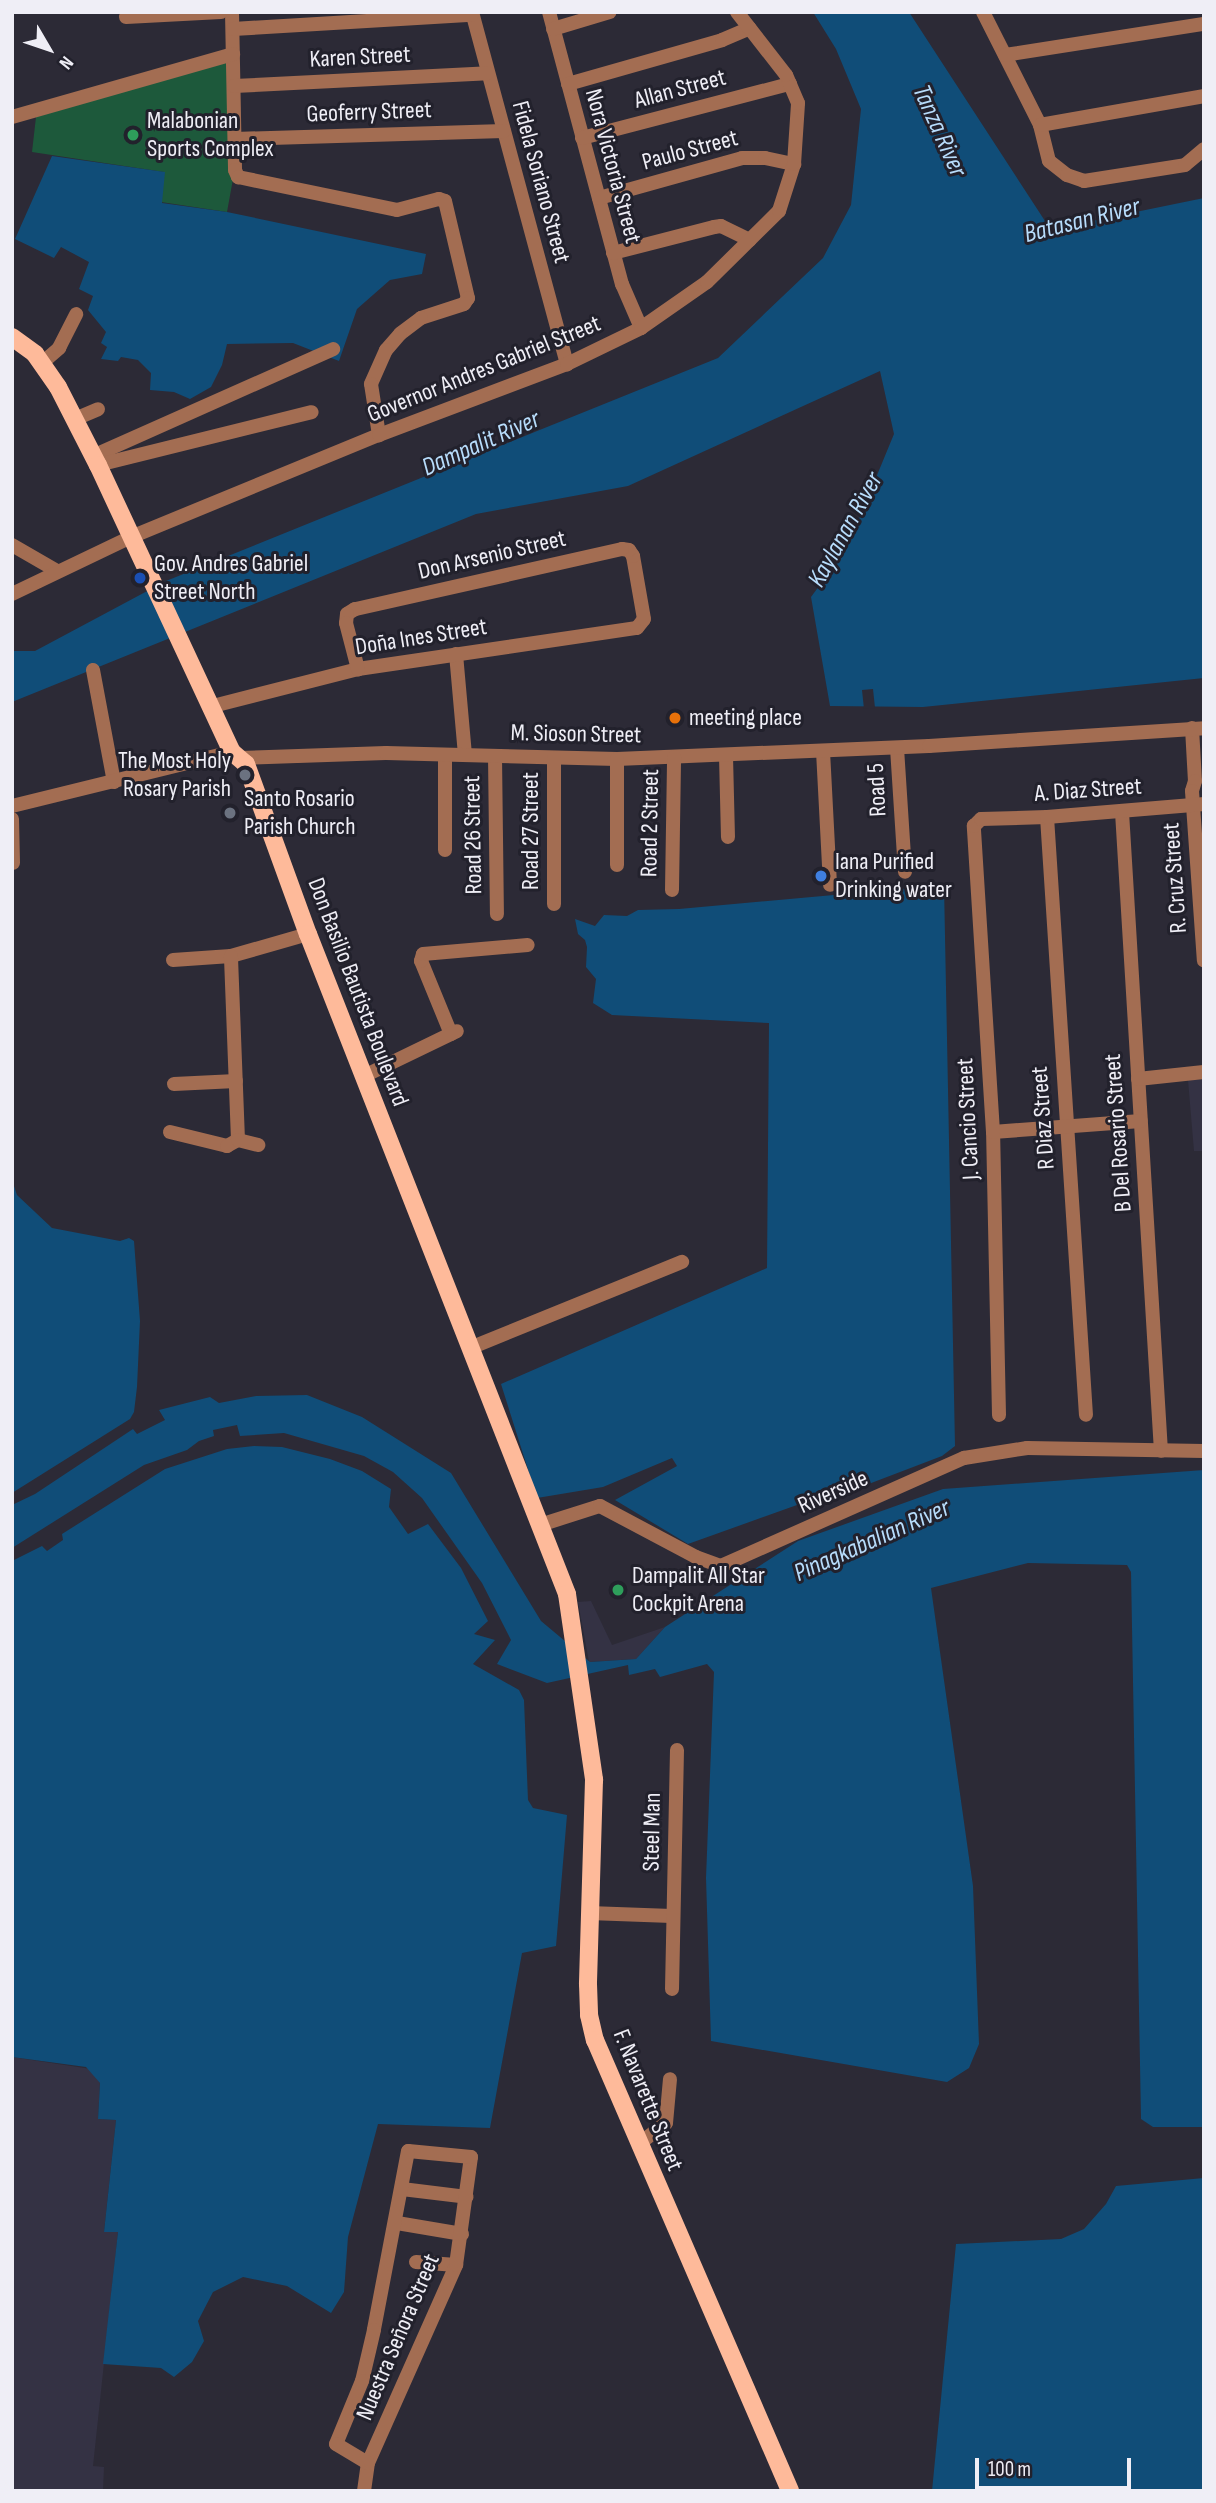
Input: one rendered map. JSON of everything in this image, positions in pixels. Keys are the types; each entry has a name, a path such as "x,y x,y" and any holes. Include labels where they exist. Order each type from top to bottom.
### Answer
{"main road":[{"name":"Don Basilio Bautista Boulevard","path":"12,337 42,363 75,419 209,707 236,755 246,764 308,933 567,1594 585,1701"},
{"name":"F. Navarette Street","path":"585,1701 594,1780 589,1913 589,2015 595,2040 790,2491"}],"street":[{"path":"126,17 221,12"},
{"path":"232,12 235,170 241,180 397,211 439,199 446,201 468,298 464,304 421,318 400,334 386,350 371,384 379,435"},
{"name":"Nora Victoria Street","path":"549,12 622,284 641,328"},
{"path":"553,29 610,12"},
{"name":"Governor Andres Gabriel Street","path":"12,594 131,537 379,435 567,364 641,328 706,282 783,204 794,164 800,109 790,84 737,12"},
{"path":"983,12 1040,125 1049,160 1068,175 1084,181 1185,165 1194,161 1204,149"},
{"path":"233,29 472,13"},
{"name":"Fidela Soriano Street","path":"472,13 567,364"},
{"path":"1005,55 1204,24"},
{"path":"568,84 722,40 750,28"},
{"path":"12,117 233,54"},
{"name":"Karen Street","path":"234,86 488,73"},
{"name":"Allan Street","path":"582,138 790,84"},
{"path":"1040,125 1204,96"},
{"name":"Geoferry Street","path":"235,139 504,131"},
{"name":"Paulo Street","path":"599,198 742,158 765,158 794,164"},
{"path":"613,253 721,226 750,240"},
{"path":"42,363 59,348 76,314"},
{"path":"96,460 332,349"},
{"path":"75,419 98,409"},
{"path":"96,460 312,412"},
{"path":"12,545 57,571"},
{"name":"Don Arsenio Street","path":"358,669 346,623 347,614 355,609 622,549 629,550 633,556 644,619 642,624"},
{"name":"Doña Ines Street","path":"209,707 358,669 637,628 642,624"},
{"path":"456,654 464,712 465,755"},
{"path":"93,670 114,782"},
{"name":"M. Sioson Street","path":"12,806 236,755 386,753 617,760 897,748 1193,728"},
{"name":"R. Cruz Street","path":"1193,728 1186,782 1196,800 1204,961"},
{"name":"Road 5","path":"897,748 905,872"},
{"path":"823,751 830,885"},
{"path":"445,755 445,850"},
{"name":"Road 26 Street","path":"495,756 497,914"},
{"path":"726,756 728,837"},
{"name":"Road 2 Street","path":"672,890 674,757"},
{"name":"Road 27 Street","path":"554,758 554,904"},
{"path":"617,760 617,865"},
{"name":"A. Diaz Street","path":"976,821 1122,812 1196,800"},
{"name":"B Del Rosario Street","path":"1122,812 1160,1451"},
{"name":"R Diaz Street","path":"1046,817 1086,1415"},
{"path":"12,819 13,863"},
{"name":"J. Cancio Street","path":"976,821 974,826 993,1132 999,1415"},
{"path":"173,960 231,956 308,933"},
{"path":"364,1076 455,1032 421,961 423,954 527,945"},
{"path":"231,956 238,1140"},
{"path":"1138,1079 1204,1072"},
{"path":"174,1084 236,1082"},
{"path":"993,1132 1141,1121"},
{"path":"170,1132 227,1146 238,1140 258,1144"},
{"path":"470,1348 681,1262"},
{"name":"Riverside","path":"540,1525 600,1506 696,1557 721,1566 964,1458 1027,1448 1160,1451"},
{"path":"1160,1451 1204,1451"},
{"name":"Steel Man","path":"672,1989 677,1750"},
{"path":"589,1913 672,1916"},
{"path":"639,2144 666,2123 670,2079"},
{"name":"Nuestra Señora Street","path":"364,2491 368,2463 456,2265 471,2157 408,2151 402,2189"},
{"path":"368,2463 336,2444 362,2381 402,2189 467,2197"},
{"path":"397,2223 462,2234"},
{"path":"416,2262 456,2265"}],"shaded area":[{"path":"1204,1079 1204,1151 1194,1151 1188,1080"},
{"path":"591,1601 612,1645 665,1627 636,1659 589,1662 578,1602"},
{"path":"12,2057 91,2069 100,2083 98,2119 116,2120 104,2232 118,2232 93,2466 104,2467 103,2491 12,2491"}],"green space":[{"name":"Malabonian Sports Complex","path":"230,60 233,179 227,212 161,202 164,172 32,152 36,117"}],"water":[{"name":"Tanza River","path":"813,12 909,12 1045,221 1082,223 1204,198 1204,678 923,707 830,706 811,597 847,548 894,434 880,371 628,486 476,514 12,702 12,651 35,651 166,581 718,358 823,258 851,205 861,109 836,49"},
{"path":"52,156 165,172 162,203 227,212 426,254 422,274 390,280 357,309 339,361 293,343 227,344 222,365 211,387 190,399 174,392 150,390 151,373 138,360 121,357 118,361 101,359 107,347 101,343 106,332 88,310 93,296 79,289 89,262 61,247 54,258 15,239"},
{"path":"944,885 955,1446 942,1456 811,1506 797,1505 688,1544 615,1500 677,1466 672,1458 603,1487 537,1498 501,1384 767,1268 769,1023 612,1015 593,1003 596,979 586,967 587,947 585,940 578,934 575,919 595,926 604,915 627,916 638,910 679,909"},
{"path":"12,1180 17,1195 52,1228 120,1241 129,1238 134,1241 140,1321 137,1387 134,1412 130,1419 12,1493"},
{"name":"Pinagkabalian River","path":"307,1395 362,1417 451,1473 541,1621 590,1662 636,1659 665,1627 798,1541 943,1489 1204,1470 1204,2127 1153,2127 1141,2119 1131,1572 1127,1565 1028,1563 931,1588 973,1886 979,2044 969,2068 947,2082 711,2041 706,1878 714,1672 707,1664 660,1677 655,1669 629,1675 628,1665 547,1683 497,1664 511,1640 482,1583 422,1498 393,1472 364,1456 284,1433 240,1436 237,1425 213,1430 214,1436 199,1441 187,1450 144,1465 12,1548 12,1505 35,1494 133,1429 137,1434 165,1420 159,1410 210,1397 219,1403 256,1396"},
{"path":"282,1447 330,1459 362,1471 391,1489 389,1507 408,1534 428,1524 461,1568 488,1621 474,1634 495,1640 473,1664 519,1690 524,1700 528,1800 533,1808 567,1815 556,1946 522,1953 490,2128 378,2124 348,2237 344,2292 331,2313 287,2286 243,2277 213,2292 198,2321 204,2341 192,2362 174,2377 161,2368 103,2364 118,2232 104,2232 116,2120 98,2119 100,2083 86,2067 12,2057 12,1561 42,1546 47,1551 63,1540 62,1534 165,1469 227,1449"},
{"path":"1204,2178 1204,2491 932,2491 956,2244 1061,2239 1084,2229 1106,2204 1116,2186"}],"pier":[{"path":"873,689 875,708 864,709 862,690"}],"place":[{"name":"Malabonian Sports Complex","path":"133,135"},
{"name":"Gov. Andres Gabriel Street North","path":"140,578"},
{"name":"meeting place","path":"675,718"},
{"name":"The Most Holy Rosary Parish","path":"245,775"},
{"name":"Santo Rosario Parish Church","path":"230,813"},
{"name":"Iana Purified Drinking water","path":"821,876"},
{"name":"Dampalit All Star Cockpit Arena","path":"618,1590"}],"water label":[{"name":"Batasan River","path":"1082,221"},
{"name":"Dampalit River","path":"481,444"},
{"name":"Kaylanan River","path":"846,530"}]}
